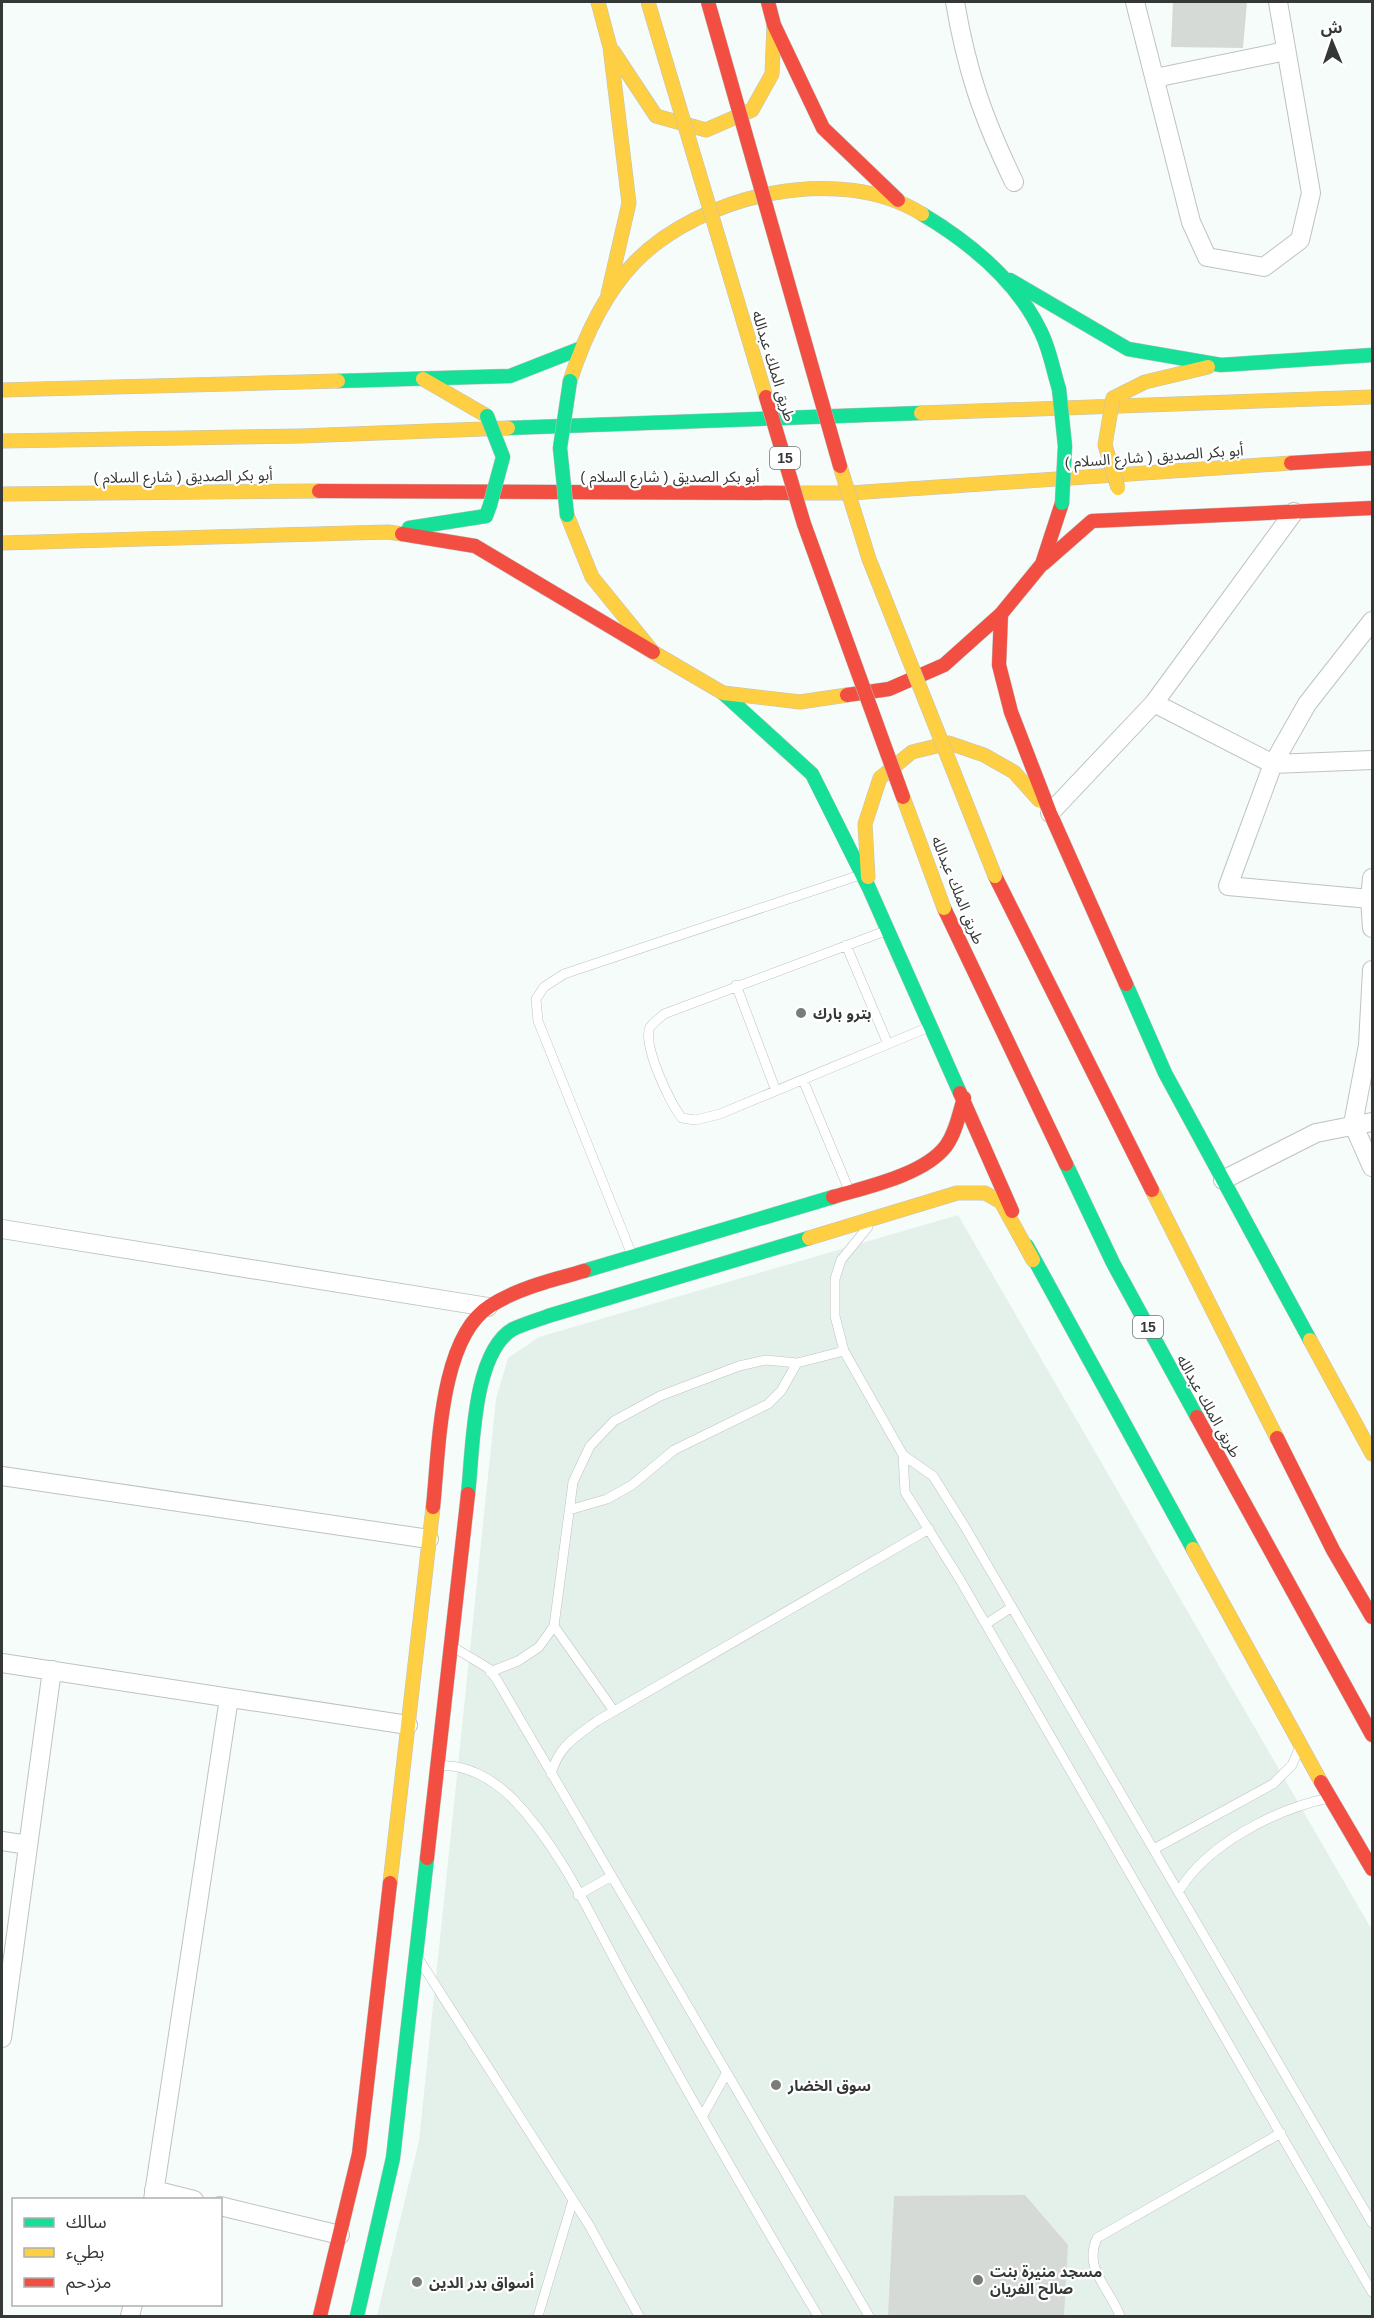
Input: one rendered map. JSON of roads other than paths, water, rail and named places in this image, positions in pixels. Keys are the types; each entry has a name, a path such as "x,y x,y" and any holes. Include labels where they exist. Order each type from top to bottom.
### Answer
{"main road":[{"path":"598,2 610,46 629,203 608,296"},
{"name":"طريق الملك عبدالله","path":"648,2 804,524 944,908 1113,1263 1372,1735"},
{"path":"708,2 813,376 869,559 995,876 1333,1550 1372,1617"},
{"path":"768,2 774,26 823,128 898,200 951,232 1003,276 1128,349 1221,364"},
{"path":"610,46 656,116 706,130 752,110 771,74 774,26"},
{"path":"653,652 592,577 567,515 558,462 561,414 579,349 608,296 646,251 679,226 736,201 794,191 839,190 898,200"},
{"path":"1003,276 1039,327 1059,389 1065,446 1062,503 1042,564"},
{"path":"2,390 510,376 579,349"},
{"path":"1167,516 1137,502 1118,488 1105,445 1113,398 1145,381 1221,364 1372,355"},
{"path":"2,543 387,532 486,516 503,457 487,416 421,379"},
{"path":"2,441 301,436 1372,397"},
{"name":"( شارع السلام ) أبو بكر الصديق","path":"2,494 286,491 850,493 1372,458"},
{"path":"723,693 800,702 889,689 944,665 1001,614 1042,564 1092,521 1372,508"},
{"path":"387,532 475,546 723,693 812,774 865,873 869,888 1033,1260"},
{"path":"1001,614 999,665 1011,712 1050,813 1165,1073 1372,1454"},
{"path":"865,873 865,824 880,778 912,752 949,743 984,755 1014,772 1050,813"},
{"path":"321,2316 359,2154 447,1380 462,1336 488,1307 529,1287 850,1192 888,1180 935,1160 953,1137 963,1098"},
{"path":"357,2316 393,2158 479,1397 490,1354 512,1330 548,1316 957,1193 985,1193 1001,1202 1330,1798 1372,1869"}],"street":[{"path":"955,2 973,86 987,126 1014,182"},
{"path":"1135,2 1191,222 1206,257 1263,267 1300,240 1311,194 1278,2"},
{"path":"1155,78 1286,51"},
{"path":"1050,813 1154,703 1294,512"},
{"path":"1370,899 1228,886 1273,764 1307,704 1372,621"},
{"path":"1154,703 1273,764 1372,760"},
{"path":"1372,878 1370,899 1372,928"},
{"path":"1372,970 1368,1045 1353,1124 1372,1167"},
{"path":"1223,1180 1317,1133 1372,1122"},
{"path":"2,1229 488,1307"},
{"path":"2,1476 429,1539"},
{"path":"2,1663 408,1725"},
{"path":"2,2038 52,1671"},
{"path":"186,2198 153,2194 229,1698"},
{"path":"2,1841 28,1845"},
{"path":"222,2206 340,2235"}],"lane":[{"path":"632,1256 538,1021 536,999 544,987 564,974 865,873"},
{"path":"888,930 736,985 664,1014 650,1027 648,1042 672,1106 682,1118 695,1120 720,1114 931,1026"},
{"path":"846,945 888,1044"},
{"path":"736,985 776,1091"},
{"path":"803,1080 850,1192"},
{"path":"878,1216 852,1243 841,1260 835,1279 835,1316 844,1351 903,1455 933,1476 1179,1891 1372,2223"},
{"path":"490,1671 518,1661 539,1647 554,1626 573,1482 590,1446 614,1421 660,1396 740,1366 766,1360 797,1363 844,1351"},
{"path":"569,1510 607,1499 632,1485 674,1450 768,1404 781,1391 797,1363"},
{"path":"903,1455 905,1492 986,1624 1372,2292"},
{"path":"551,1774 556,1757 567,1743 614,1711 929,1529"},
{"path":"986,1624 1012,1607"},
{"path":"554,1626 614,1711"},
{"path":"451,1646 490,1671 869,2316"},
{"path":"1154,1849 1273,1784 1292,1765 1301,1744"},
{"path":"437,1766 452,1765 472,1771 511,1797 552,1851 702,2117 818,2316"},
{"path":"1179,1891 1200,1864 1224,1846 1287,1809 1330,1798"},
{"path":"578,1895 610,1877"},
{"path":"416,1956 573,2200 639,2316"},
{"path":"702,2117 726,2074"},
{"path":"1120,2316 1094,2268 1091,2251 1097,2238 1281,2133"},
{"path":"538,2316 573,2200"}],"place":[{"name":"بترو بارك","path":"801,1013"},
{"name":"سوق الخضار","path":"776,2085"},
{"name":"مسجد منيرة بنت صالح الفريان","path":"978,2280"},
{"name":"أسواق بدر الدين","path":"417,2282"}]}
